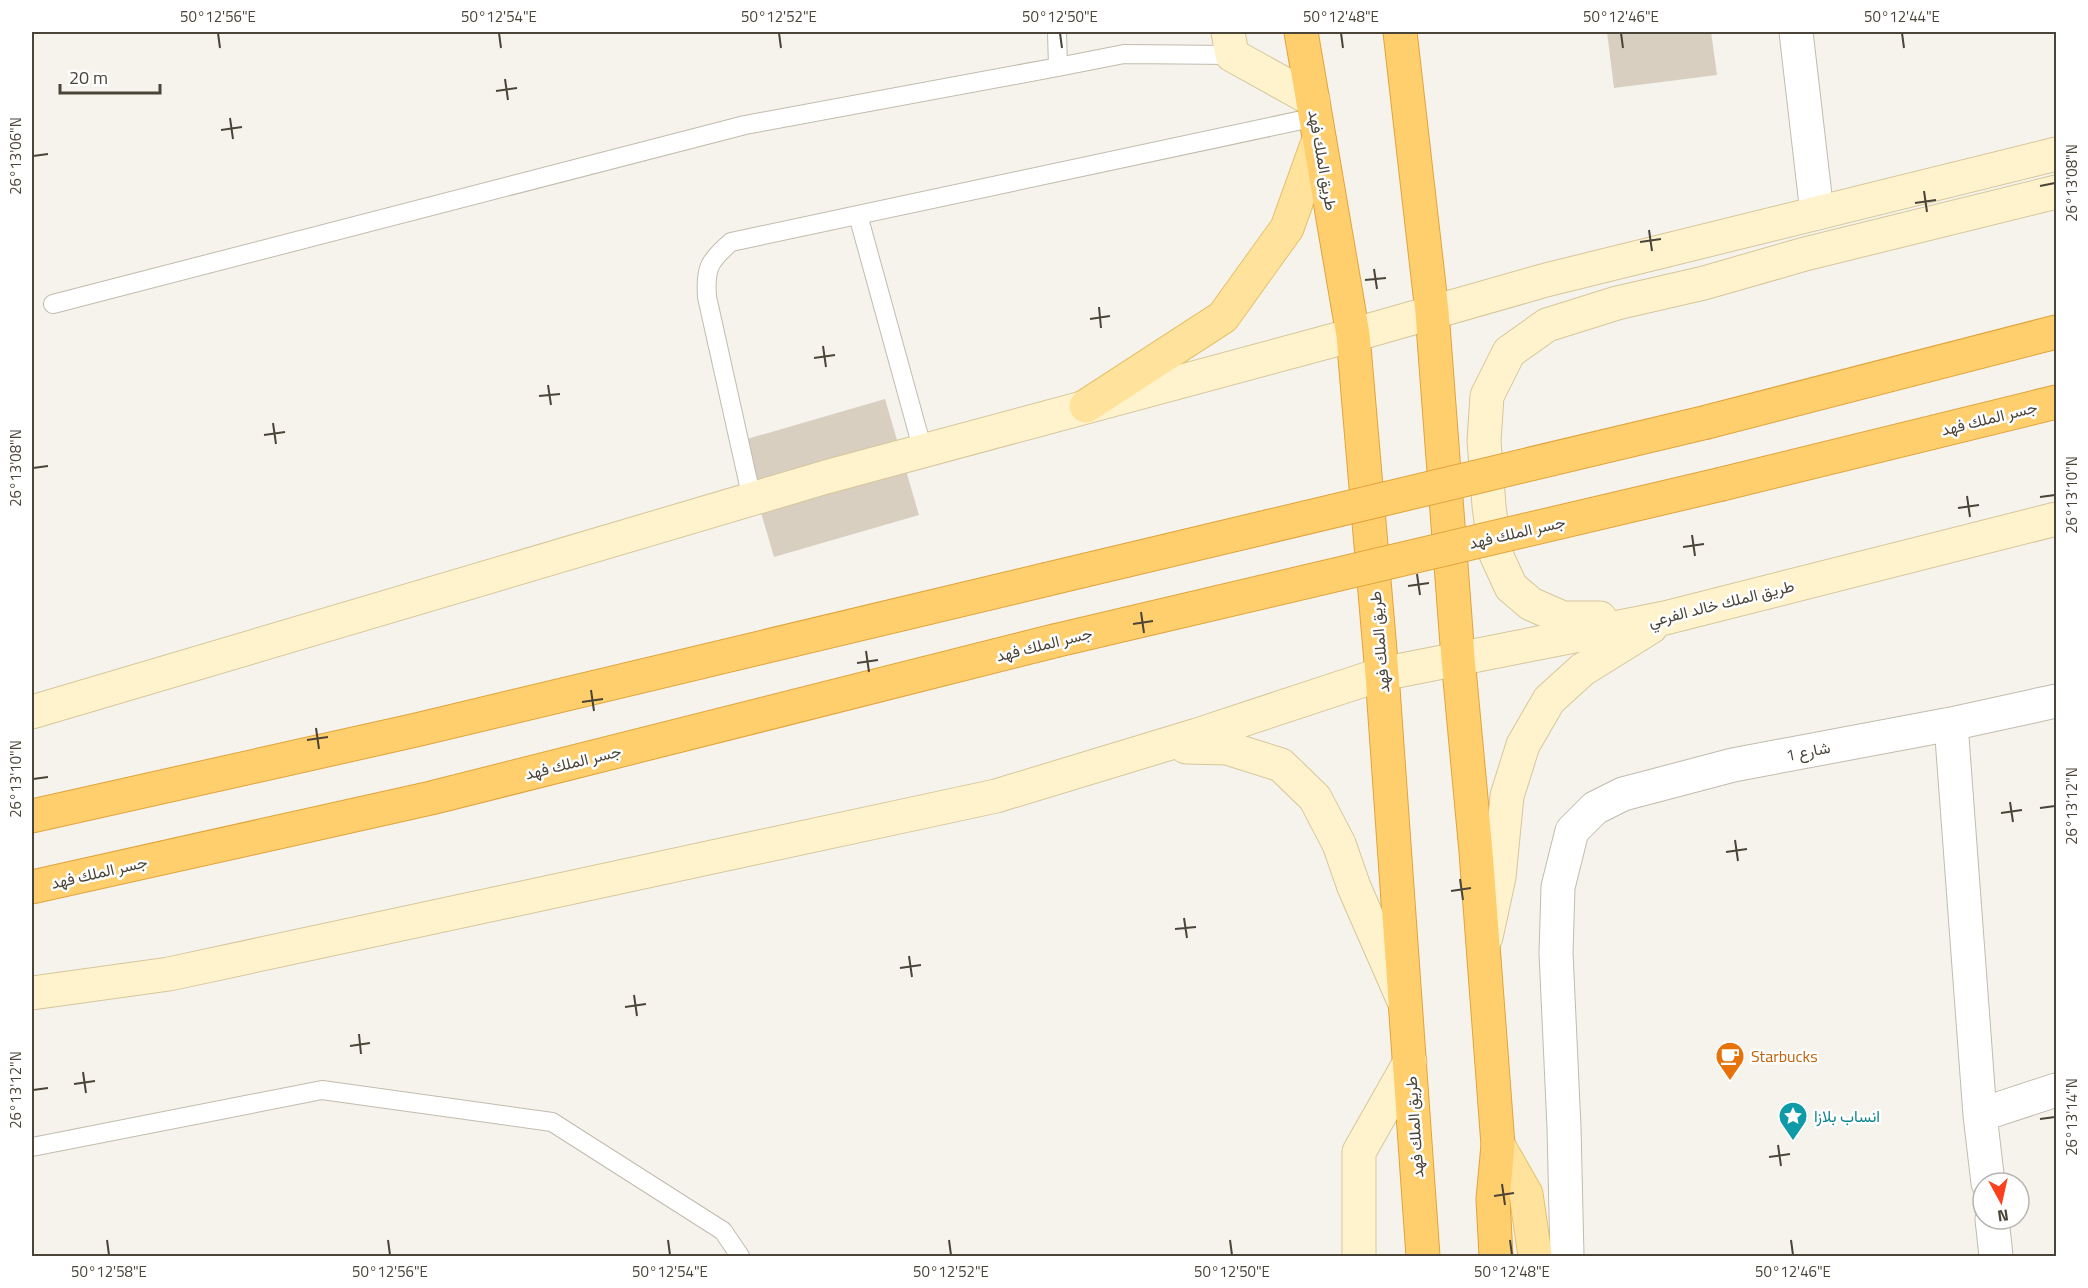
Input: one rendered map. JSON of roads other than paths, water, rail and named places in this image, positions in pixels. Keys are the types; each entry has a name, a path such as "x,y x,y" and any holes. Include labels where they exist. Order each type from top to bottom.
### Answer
{"highway":[{"name":"طريق الملك فهد","path":"1301,32 1353,335 1382,674 1424,1257"},
{"path":"1400,32 1432,312 1458,658 1484,947 1498,1145 1493,1198 1496,1257"},
{"path":"32,816 416,730 1707,422 2056,332"},
{"name":"جسر الملك فهد","path":"32,886 431,798 1054,641 1722,484 2056,402"}],"main road":[{"path":"1086,406 1223,317 1287,228 1316,119 1230,43"},
{"path":"32,712 752,499 1086,406 1353,335 1546,280 2056,154"},
{"path":"1665,618 1563,618 1531,604 1511,587 1495,552 1484,441 1487,396 1509,352 1547,325 1617,303 1704,283 1805,254 2056,192"},
{"name":"طريق الملك خالد الفرعي","path":"32,993 168,974 996,796 1382,674 1665,618 2056,519"},
{"path":"1484,947 1499,877 1507,796 1523,745 1549,700 1582,670 1665,618"},
{"path":"1157,747 1227,747 1281,765 1315,798 1339,844 1354,887 1406,1006"},
{"path":"1359,1257 1359,1152 1410,1062"},
{"path":"1498,1145 1526,1194 1535,1257"}],"street":[{"path":"1796,32 1817,213"},
{"name":"شارع 1","path":"1567,1257 1556,953 1558,887 1572,831 1595,808 1623,794 1733,765 1951,723 2056,700"},
{"path":"1951,723 1980,1115 1987,1171"},
{"path":"1980,1115 2056,1090"},
{"path":"1993,1231 1996,1257"}],"lane":[{"path":"1057,32 1058,67"},
{"path":"53,304 745,125 1124,54 1230,43"},
{"path":"752,499 708,297 707,270 716,255 731,243 858,214 1316,119"},
{"path":"858,214 923,451"},
{"path":"32,1147 322,1090 552,1122 723,1231 740,1257"}],"place":[{"name":"Starbucks","path":"1730,1082"},
{"name":"انساب بلازا","path":"1793,1142"}]}
